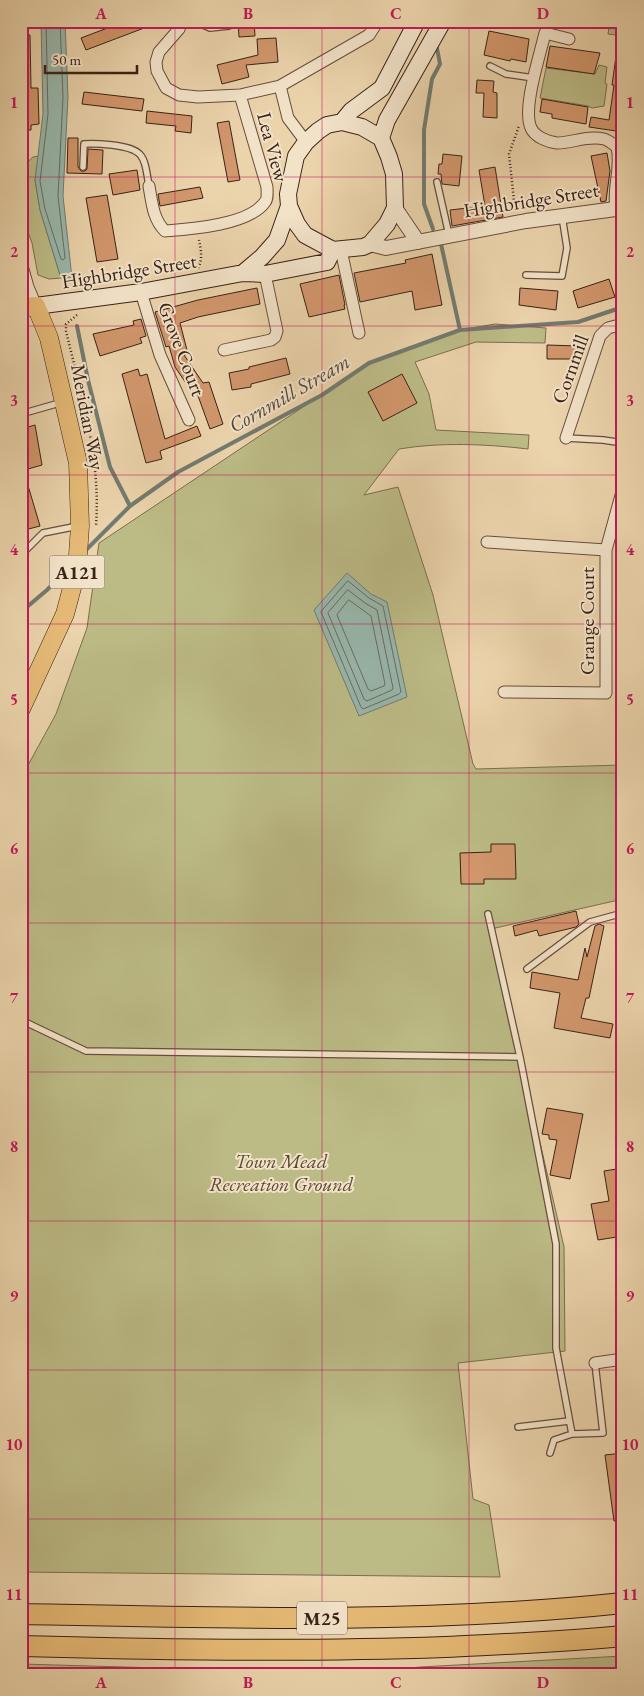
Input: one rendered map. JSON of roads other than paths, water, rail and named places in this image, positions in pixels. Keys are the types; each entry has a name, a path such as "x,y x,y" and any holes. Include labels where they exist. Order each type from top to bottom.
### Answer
{"highway":[{"name":"M25","path":"21,1614 218,1618 344,1618 481,1614 623,1603"},
{"name":"M25","path":"21,1646 179,1649 368,1649 495,1645 623,1636"}],"main road":[{"path":"381,138 387,120 443,21"},
{"path":"342,122 351,111 382,88 416,23"},
{"path":"342,122 362,127 381,138 394,174 395,208 387,224 370,244 363,247 337,250 305,234 297,224 289,206 289,183 296,156 306,142 327,125 342,122"},
{"name":"Highbridge Street","path":"243,273 262,257 277,240 289,206"},
{"name":"Highbridge Street","path":"29,307 141,292 243,273 265,274 327,262 337,250"},
{"name":"Meridian Way","path":"21,709 66,614 78,569 80,526 78,462 65,401 49,338 29,307"}],"street":[{"path":"182,21 179,29 159,52 156,62 157,71 166,88 179,95 198,97 240,95 280,86 369,34 378,21"},
{"path":"569,39 545,33 528,113 531,129 536,135 557,143 590,138 605,138 620,145 620,160 614,198 620,208"},
{"path":"280,86 288,118 306,142"},
{"name":"Lea View","path":"149,186 158,224 165,231 197,229 229,222 256,212 266,201 267,187 240,95"},
{"path":"395,208 418,242"},
{"name":"Highbridge Street","path":"370,244 386,248 449,234 620,208"},
{"path":"337,250 359,333"},
{"path":"21,262 28,287 29,307"},
{"path":"224,350 271,340 275,337 277,331 265,274"},
{"name":"Grove Court","path":"141,292 160,355 189,420"},
{"name":"Cornmill","path":"566,438 600,336 608,328 623,324"},
{"name":"Grange Court","path":"504,692 606,693 606,550 623,488"},
{"path":"487,542 606,550"},
{"path":"595,1363 623,1359"}],"lane":[{"path":"194,21 210,28 229,26"},
{"path":"490,66 506,74 534,78"},
{"path":"83,167 84,144 92,143 131,147 139,152 145,161 149,186"},
{"path":"437,182 449,234"},
{"path":"526,275 562,276 567,248 562,216"},
{"path":"21,414 65,401"},
{"path":"566,438 623,443"},
{"path":"21,555 43,533 80,526"},
{"path":"527,969 590,922 623,913"},
{"path":"488,914 520,1056 556,1244 556,1348 572,1434"},
{"path":"21,1020 86,1051 520,1056"},
{"path":"550,1453 554,1440 572,1434 603,1433 595,1363"},
{"path":"518,1427 569,1421"}],"water":[{"path":"41,21 65,21 68,97 63,196 72,278 61,278 40,210 35,180 43,114"},
{"path":"347,573 371,594 387,602 407,697 359,716 314,610"}],"waterway":[{"path":"433,229 424,204 424,130 432,79 440,64 436,43"},
{"path":"441,244 460,330"},
{"name":"Cornmill Stream","path":"85,551 130,506 178,472 322,395 369,363 460,330 578,322 623,307"},
{"path":"77,326 88,380 110,467 130,506"},
{"name":"Cornmill Stream","path":"21,612 47,590 71,565"}],"park label":[{"name":"Town Mead Recreation Ground","path":"281,1172"}]}
